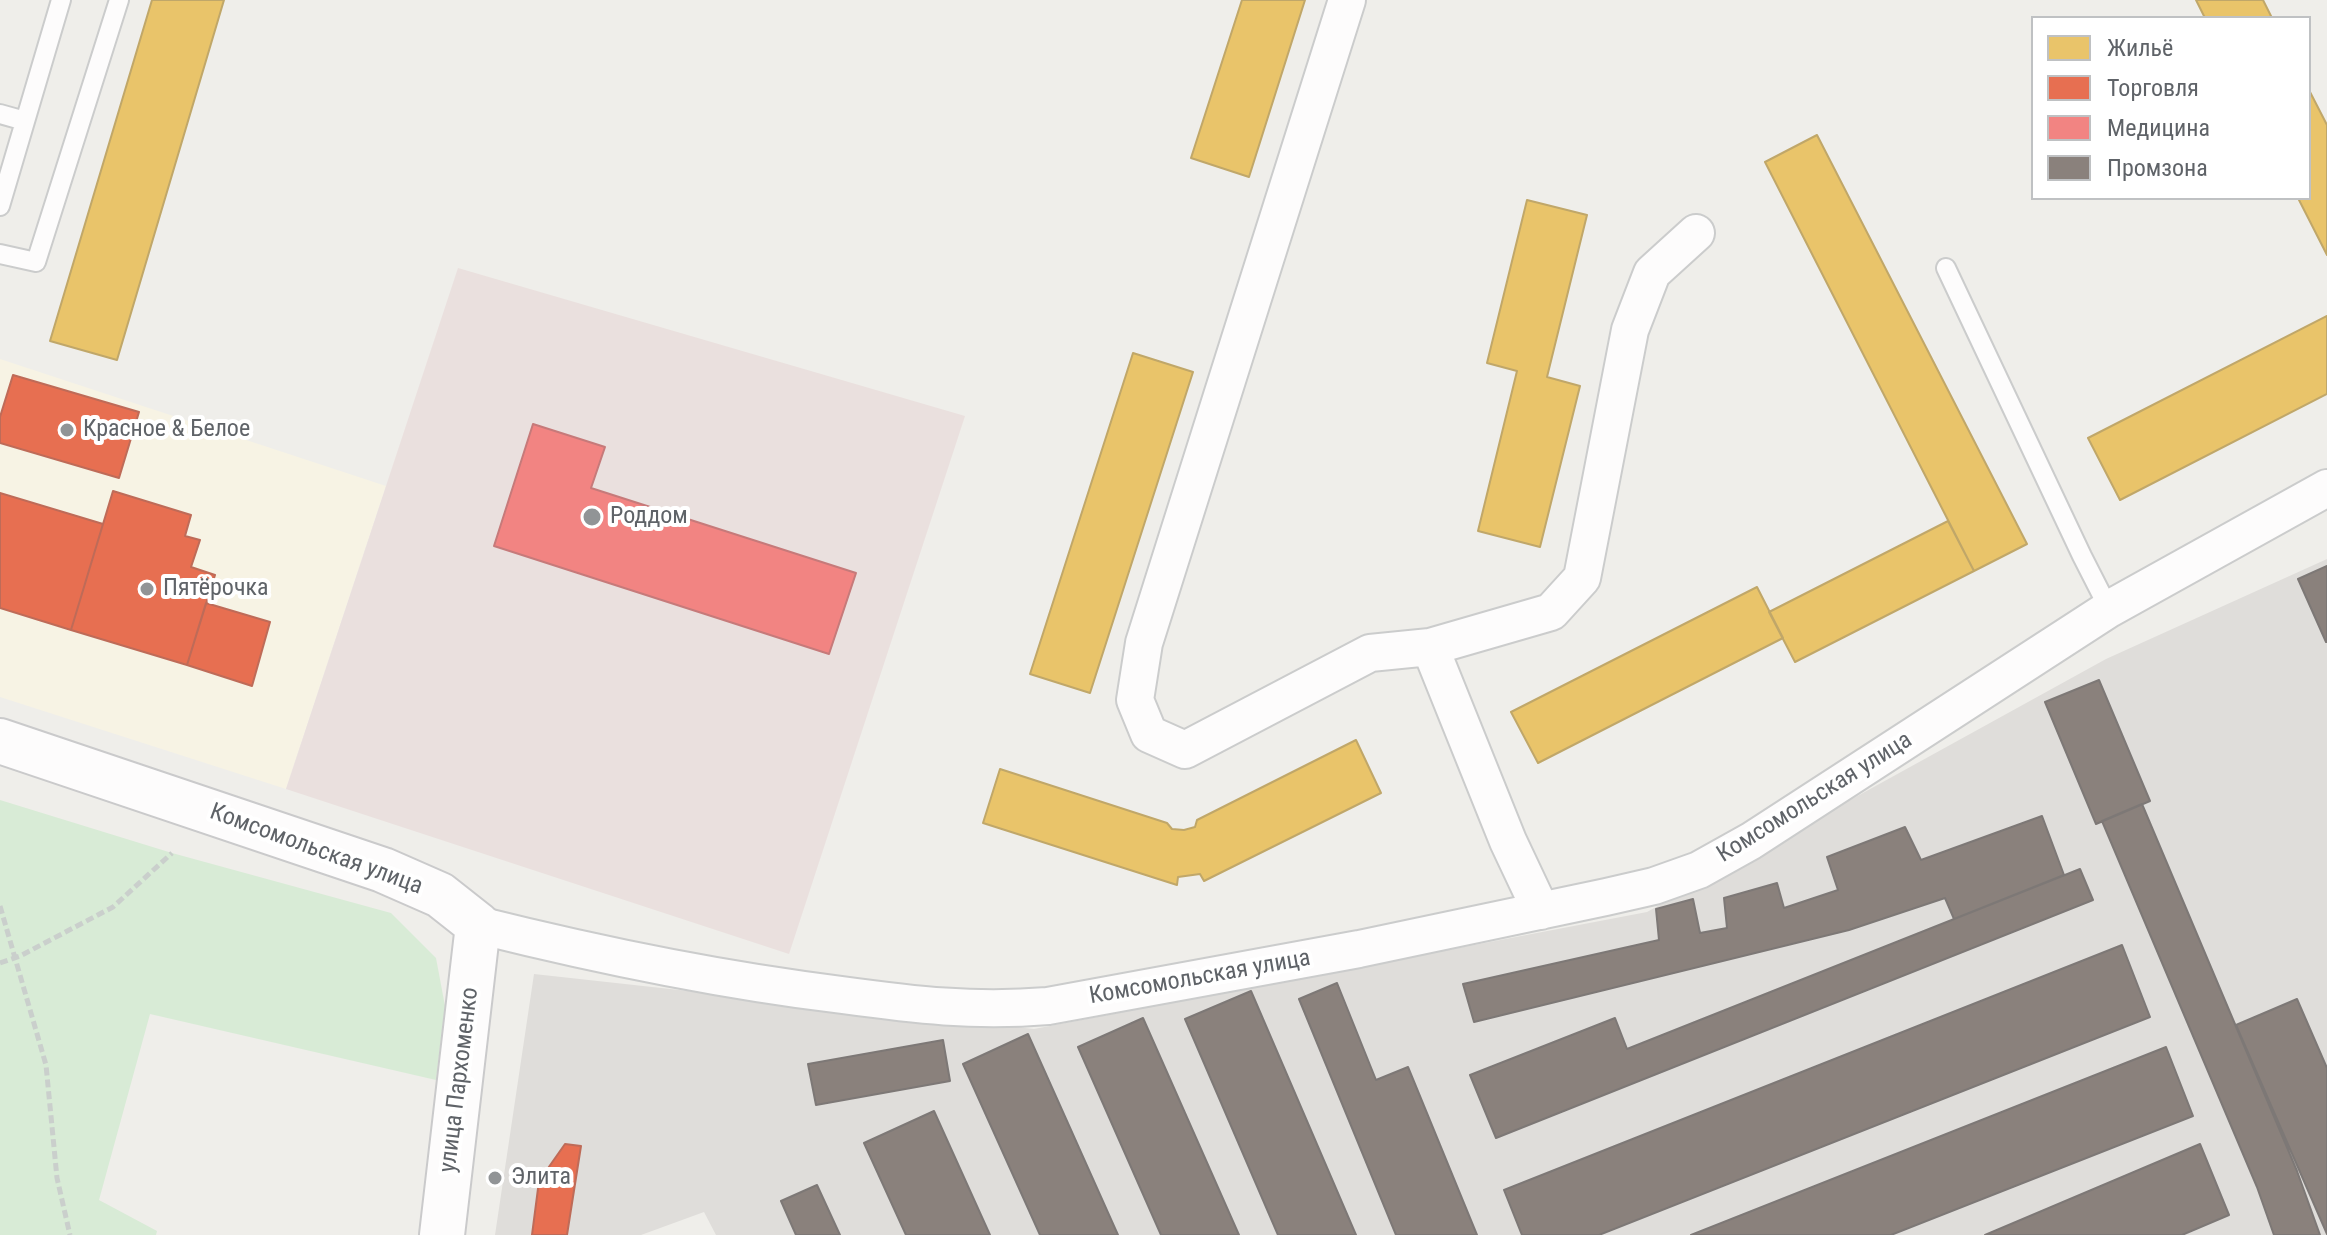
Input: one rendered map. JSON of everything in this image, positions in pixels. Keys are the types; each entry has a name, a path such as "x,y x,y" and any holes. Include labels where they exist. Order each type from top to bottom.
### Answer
{"street":[{"path":"1347,0 1144,643 1135,700 1149,734 1185,750 1370,653 1430,647 1551,612 1582,578 1630,330 1652,273 1696,233"},
{"name":"Комсомольская улица","path":"0,741 383,870 440,895 478,925 752,984 946,1009 1002,1010 1048,1006 1359,949 1541,911 1654,886 1699,870 1751,841 2109,609 2327,488"},
{"path":"1430,647 1508,841 1541,911"},
{"name":"улица Пархоменко","path":"442,1235 478,925"}],"lane":[{"path":"0,206 61,0"},
{"path":"0,254 36,262 119,0"},
{"path":"0,114 25,121"},
{"path":"1946,268 2109,609"}],"path":[{"path":"0,963 113,907 172,853"},
{"path":"0,906 46,1065 57,1178 70,1235"}],"shaded area":[{"path":"458,268 965,416 789,954 286,789"},
{"path":"0,359 386,486 286,789 0,697"},
{"path":"2327,559 2327,1235 716,1235 704,1212 641,1235 495,1235 534,974 1034,1029 1647,912 2106,659"}],"green space":[{"path":"0,800 172,853 391,913 436,958 445,1006 436,1080 150,1014 99,1200 157,1231 156,1235 0,1235"}],"building: Жильё":[{"path":"152,0 224,0 117,360 50,341"},
{"path":"1242,0 1305,0 1249,177 1191,158"},
{"path":"2196,0 2263,0 2271,16 2204,16"},
{"path":"2311,94 2327,125 2327,255 2299,200 2311,200"},
{"path":"1817,135 2027,544 1974,571 1765,162"},
{"path":"1527,200 1587,215 1547,377 1580,386 1540,547 1478,531 1517,371 1487,363"},
{"path":"2327,316 2327,394 2120,500 2088,438"},
{"path":"1133,353 1193,372 1090,693 1030,674"},
{"path":"1948,521 1974,571 1795,662 1769,612"},
{"path":"1757,587 1783,638 1538,763 1511,712"},
{"path":"1356,740 1381,793 1204,881 1200,874 1178,877 1177,885 983,823 1000,769 1167,823 1172,829 1184,830 1195,827 1197,820"}],"building: Торговля":[{"name":"Красное & Белое","path":"13,375 139,412 119,478 0,443 0,417"},
{"name":"Пятёрочка","path":"113,491 191,515 185,536 200,540 191,567 215,575 187,665 71,630"},
{"path":"0,493 103,524 71,630 0,608"},
{"path":"206,603 270,622 252,686 187,665"},
{"path":"565,1144 581,1146 567,1235 532,1235 539,1181"}],"building: Медицина":[{"name":"Роддом","path":"533,424 605,447 591,488 856,573 829,654 494,546"}],"building: Промзона":[{"path":"2327,566 2327,642 2326,642 2298,579"},
{"path":"2099,680 2150,801 2096,824 2045,702"},
{"path":"2142,804 2297,1171 2320,1235 2274,1235 2257,1187 2102,821"},
{"path":"2042,816 2064,875 1954,919 1945,898 1849,930 1474,1022 1463,984 1659,940 1656,909 1693,899 1700,933 1727,928 1724,898 1777,883 1784,908 1838,890 1827,857 1905,827 1921,860"},
{"path":"2080,869 2093,900 1496,1138 1470,1075 1615,1018 1627,1049"},
{"path":"2122,945 2150,1017 1599,1235 1522,1235 1504,1190"},
{"path":"1337,983 1376,1080 1408,1067 1477,1235 1396,1235 1299,999"},
{"path":"1251,991 1356,1235 1278,1235 1185,1019"},
{"path":"2297,999 2327,1068 2327,1234 2236,1025"},
{"path":"1143,1018 1239,1235 1161,1235 1078,1047"},
{"path":"1028,1034 1118,1235 1040,1235 963,1064"},
{"path":"943,1040 950,1081 816,1105 808,1064"},
{"path":"2166,1047 2193,1116 1891,1235 1691,1235"},
{"path":"934,1111 990,1235 906,1235 864,1143"},
{"path":"2200,1144 2229,1215 2182,1235 1985,1235"},
{"path":"817,1185 840,1235 796,1235 781,1201"}],"place":[{"name":"Красное & Белое","path":"67,430"},
{"name":"Роддом","path":"592,517"},
{"name":"Пятёрочка","path":"147,589"},
{"name":"Элита","path":"495,1178"}]}
